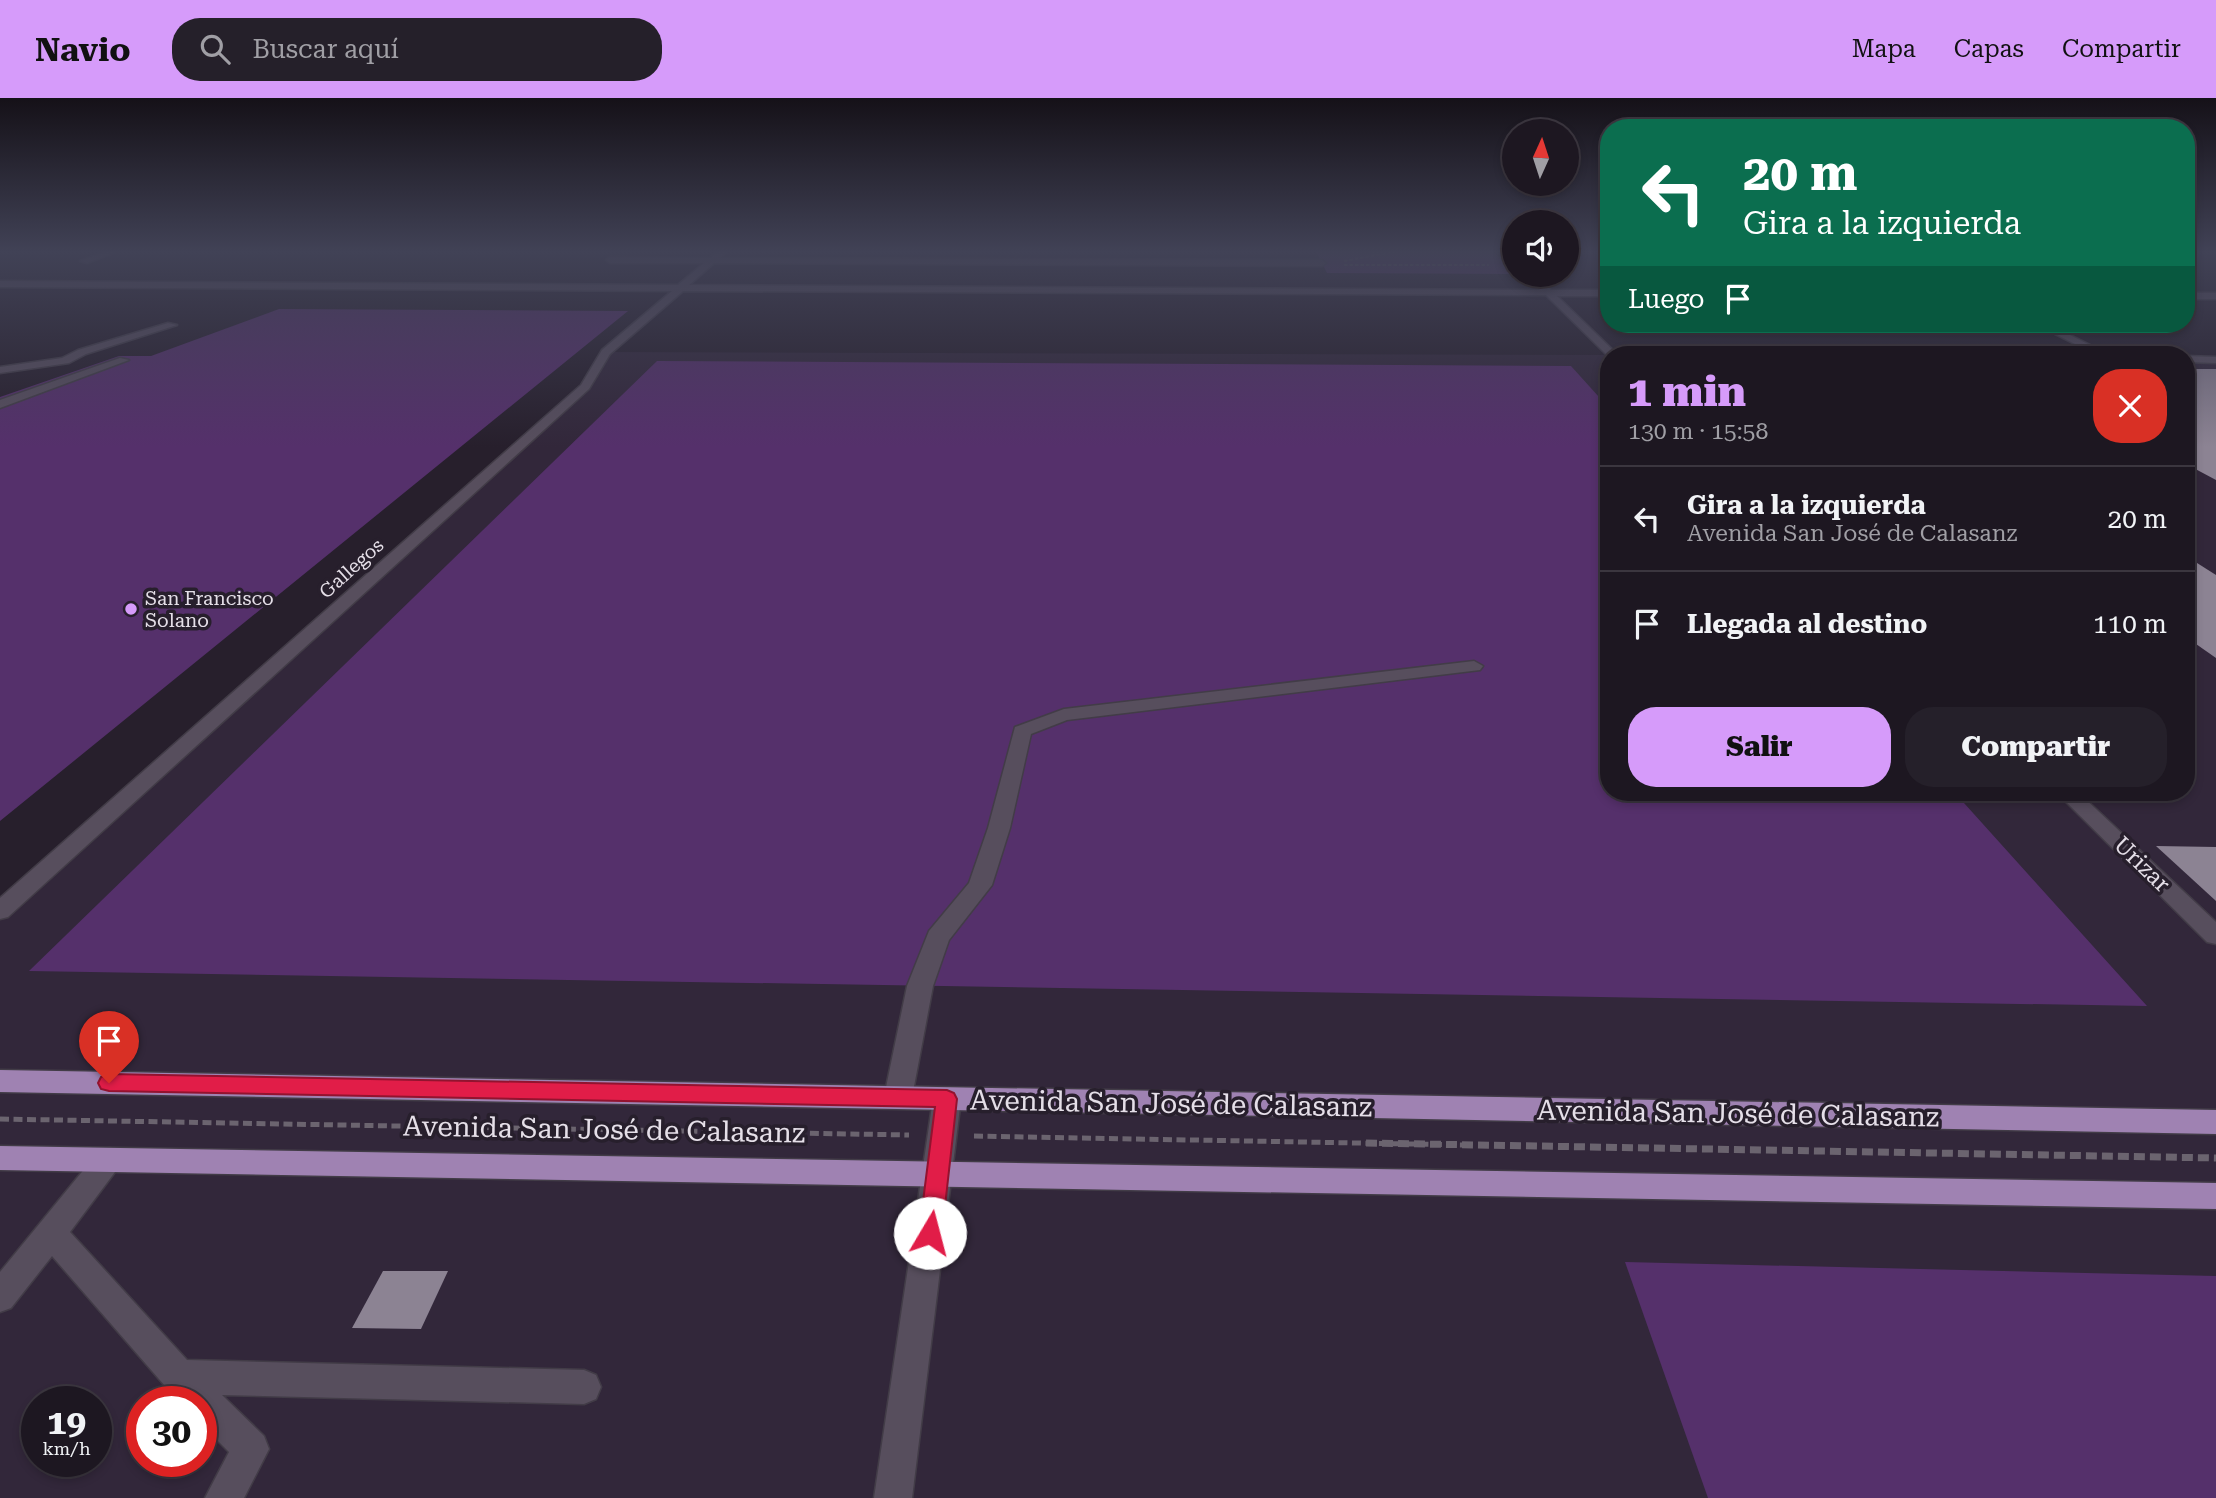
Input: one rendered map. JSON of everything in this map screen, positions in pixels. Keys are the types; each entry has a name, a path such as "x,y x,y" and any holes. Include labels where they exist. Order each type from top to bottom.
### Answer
{"main road":[{"name":"Avenida San José de Calasanz","path":"0,1081 2216,1122"},
{"name":"Avenida San José de Calasanz","path":"0,1158 2216,1196"}],"street":[{"name":"Gallegos","path":"0,911 585,387 606,352 647,316"},
{"path":"1573,316 1604,346"},
{"path":"0,370 65,361 82,352 172,325"},
{"path":"2059,333 2086,346"},
{"path":"2195,359 2216,360"},
{"path":"0,404 124,360"},
{"path":"898,1097 920,986 938,937 980,885 999,828 1022,731 1064,715 1474,666"},
{"name":"Urizar","path":"2075,801 2216,936"},
{"path":"893,1498 939,1174 947,1099"},
{"path":"0,1297 109,1160"},
{"path":"51,1233 179,1377 250,1449 224,1498"},
{"path":"179,1377 584,1387"}],"path":[{"name":"Avenida San José de Calasanz","path":"0,1118 2216,1158"}],"shaded area":[{"name":"San Francisco Solano","path":"259,316 621,316 0,821 0,397 119,356 151,356"},
{"path":"606,352 1600,355 1600,801 2195,801 2195,359 2216,360 2216,1498 0,1498 0,911 585,387"},
{"path":"657,361 1571,366 1600,398 1600,801 1962,801 2147,1006 29,971"},
{"path":"1625,1262 2216,1276 2216,1498 1708,1498"}],"building":[{"path":"2195,369 2216,369 2216,480 2195,469"},
{"path":"2195,562 2216,575 2216,658 2195,643"},
{"path":"2156,846 2216,847 2216,901"},
{"path":"383,1271 448,1271 421,1329 352,1328"}],"place":[{"name":"San Francisco Solano","path":"131,609"}],"route":[{"path":"109,1083 947,1099 930,1233"}]}
